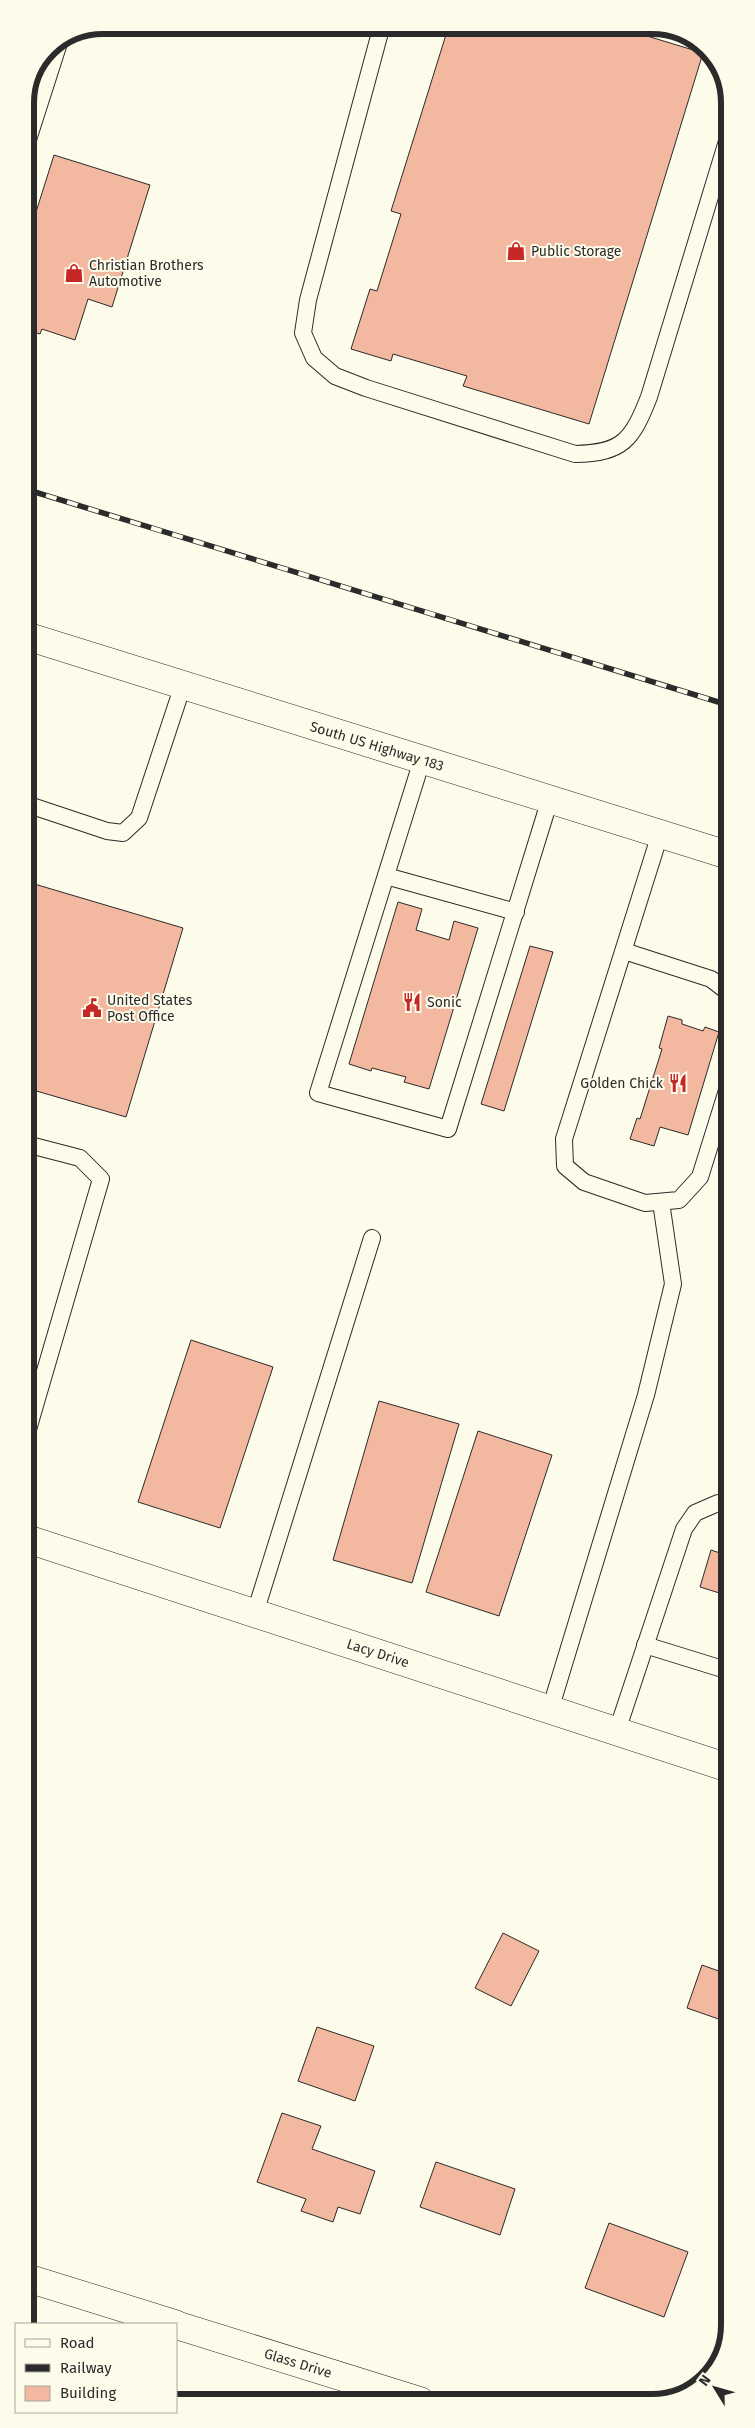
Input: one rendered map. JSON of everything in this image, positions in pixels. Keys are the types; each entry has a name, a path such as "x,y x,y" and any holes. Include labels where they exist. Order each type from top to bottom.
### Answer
{"street":[{"name":"South US Highway 183","path":"34,638 721,853"},
{"name":"Lacy Drive","path":"34,1541 721,1765"},
{"name":"Glass Drive","path":"34,2280 172,2323"},
{"name":"Glass Drive","path":"178,2325 395,2394"}],"lane":[{"path":"380,34 308,300 303,333 314,358 335,376 366,388 575,454 597,454 620,446 638,426 649,397 721,164"},
{"path":"34,121 56,52"},
{"path":"34,807 107,831 123,833 139,818 183,685"},
{"path":"422,760 318,1093 448,1129 550,799"},
{"path":"660,834 564,1139 565,1166 584,1182 645,1203 679,1200 700,1177 721,1110"},
{"path":"386,876 516,912"},
{"path":"624,951 711,979 721,987"},
{"path":"34,1146 80,1158 101,1179 34,1406"},
{"path":"550,1710 646,1395 673,1284 660,1202"},
{"path":"255,1613 372,1238"},
{"path":"617,1731 684,1529 695,1513 718,1502 721,1503"},
{"path":"645,1645 721,1669"}],"building":[{"name":"Public Storage","path":"446,34 641,34 698,51 702,55 589,424 463,386 467,376 393,354 391,361 351,349 370,289 377,291 401,214 391,211"},
{"name":"Christian Brothers Automotive","path":"54,155 150,185 112,307 88,299 75,340 42,329 40,334 34,332 34,218"},
{"name":"United States Post Office","path":"34,884 183,928 126,1117 34,1090"},
{"name":"Sonic","path":"398,902 422,909 416,930 449,940 454,921 478,928 429,1089 404,1082 406,1077 372,1068 371,1071 349,1064"},
{"path":"530,946 553,952 504,1111 481,1104"},
{"name":"Golden Chick","path":"668,1016 682,1020 682,1024 703,1031 705,1027 719,1032 688,1135 660,1127 654,1146 630,1139 637,1118 640,1119 662,1049 659,1048"},
{"path":"191,1340 273,1367 220,1528 138,1502"},
{"path":"379,1401 459,1424 412,1583 333,1560"},
{"path":"478,1431 552,1455 499,1616 426,1592"},
{"path":"711,1550 721,1553 721,1594 700,1587"},
{"path":"503,1933 539,1951 511,2006 475,1988"},
{"path":"702,1965 721,1972 721,2020 687,2008"},
{"path":"317,2027 374,2046 355,2101 298,2081"},
{"path":"282,2113 321,2126 312,2149 375,2171 360,2214 338,2207 333,2222 301,2211 306,2199 257,2182"},
{"path":"436,2162 515,2189 500,2235 420,2207"},
{"path":"609,2223 688,2252 664,2317 585,2288"}],"railway":[{"path":"34,492 721,703"}],"place":[{"name":"Public Storage","path":"516,251"},
{"name":"Christian Brothers Automotive","path":"74,273"},
{"name":"Sonic","path":"412,1002"},
{"name":"United States Post Office","path":"92,1008"},
{"name":"Golden Chick","path":"678,1083"}]}
